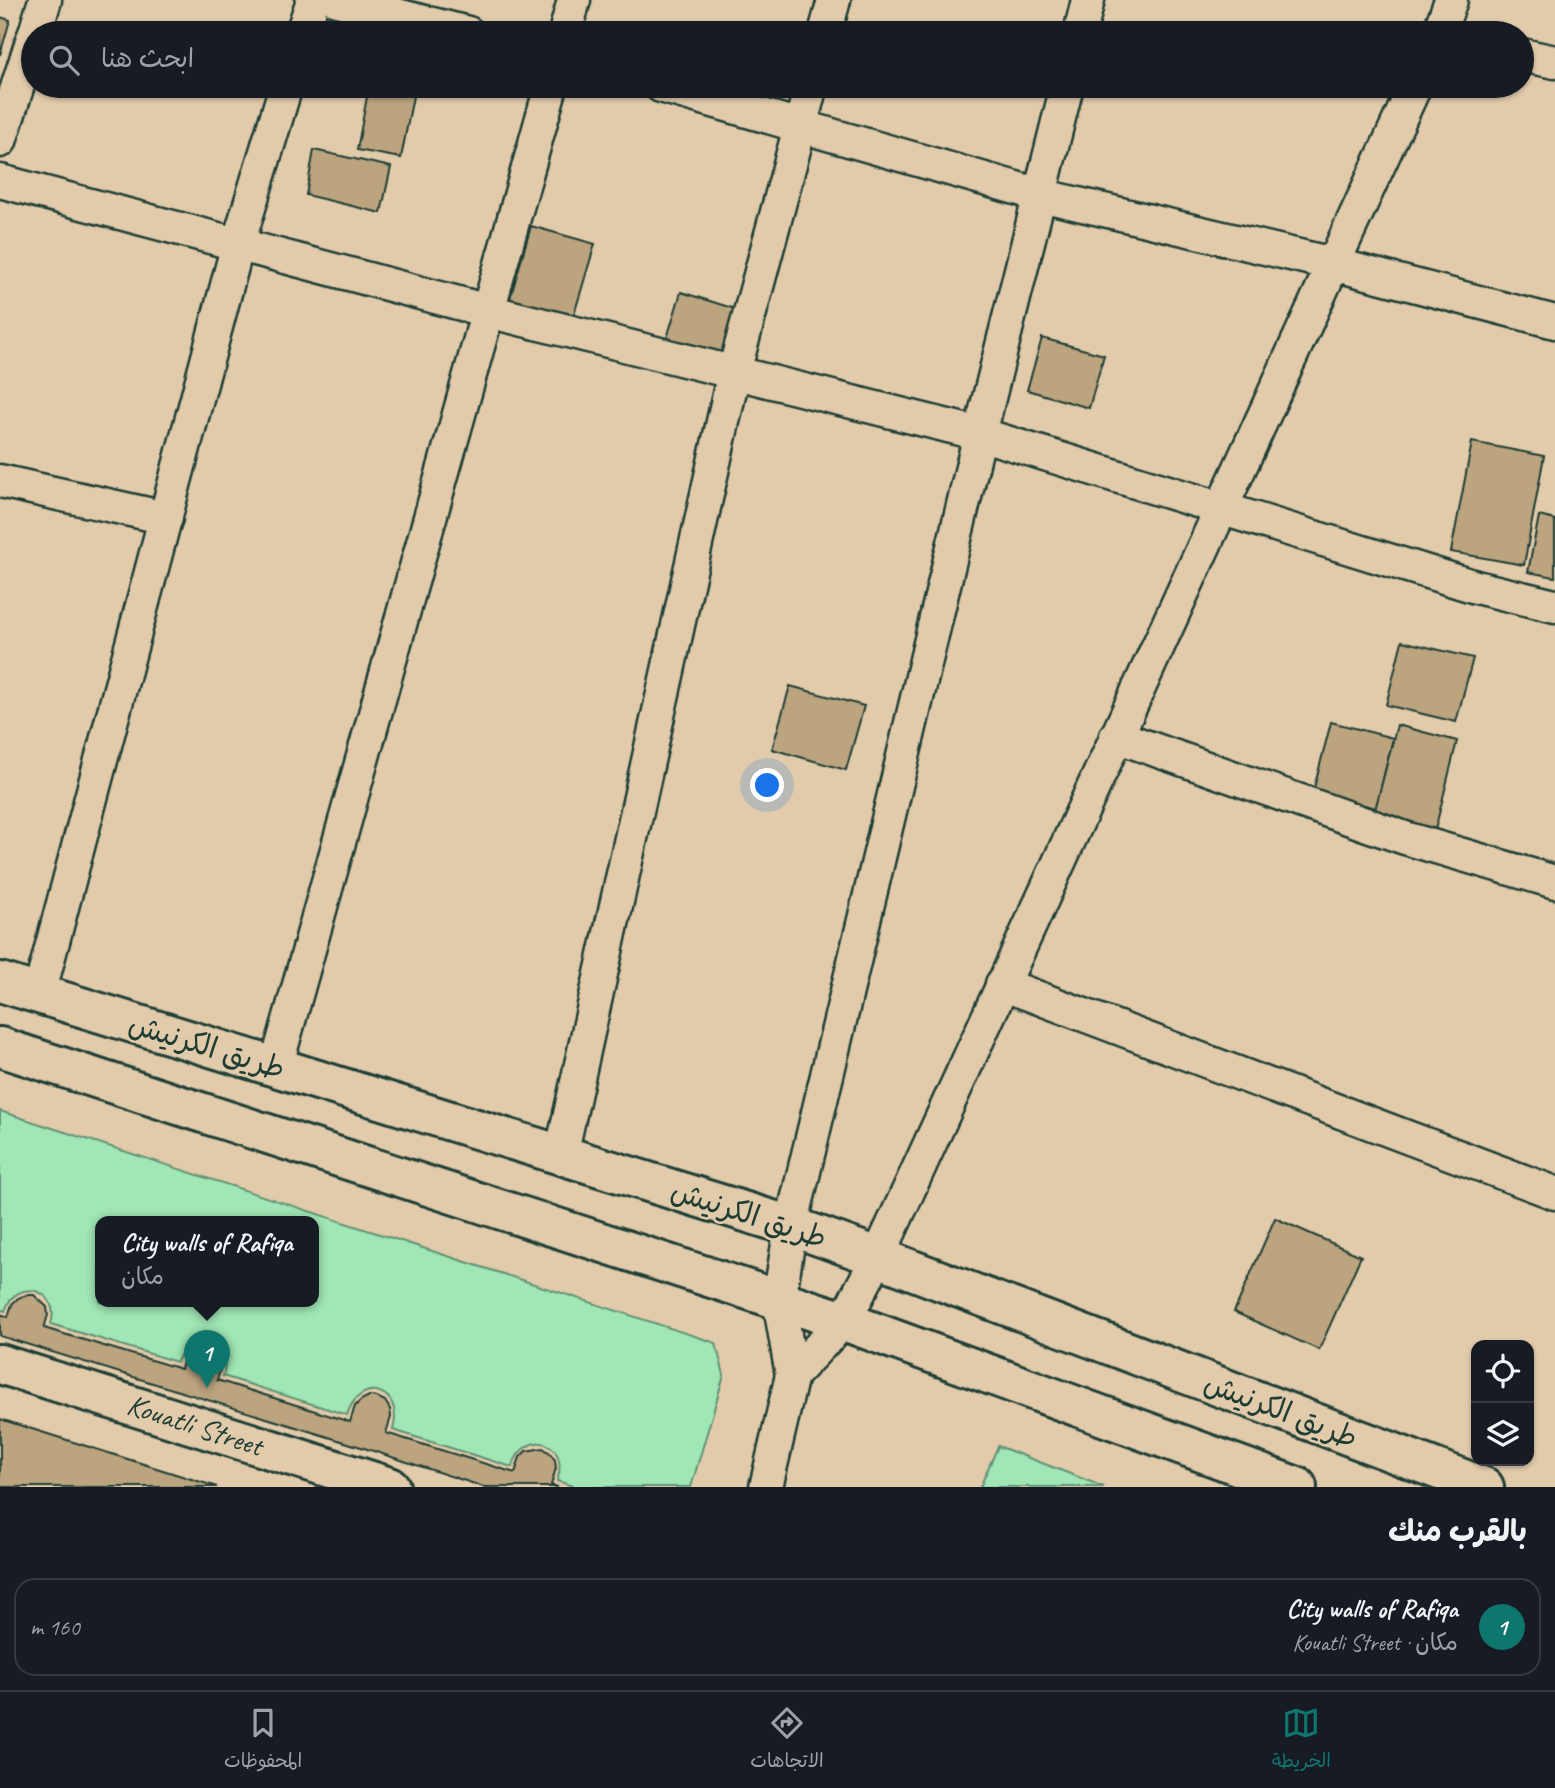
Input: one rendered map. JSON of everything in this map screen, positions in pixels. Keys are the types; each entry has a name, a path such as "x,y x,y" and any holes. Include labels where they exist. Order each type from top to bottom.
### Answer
{"main road":[{"name":"طريق الكرنيش","path":"0,982 791,1226 1484,1487"},
{"path":"0,1047 844,1321 1297,1487"},
{"name":"Kouatli Street","path":"0,1364 390,1487"}],"street":[{"path":"38,21 45,0"},
{"path":"306,21 313,0"},
{"path":"337,0 420,21"},
{"path":"569,21 575,0"},
{"path":"828,21 834,0"},
{"path":"1083,21 1088,0"},
{"path":"1443,21 1451,0"},
{"path":"1534,58 1555,62"},
{"path":"0,141 21,76"},
{"path":"39,994 238,244 282,98"},
{"path":"276,1067 548,98"},
{"path":"703,98 1040,195 1334,264 1555,322"},
{"path":"562,1155 734,372 808,98"},
{"path":"766,1487 792,1375 779,1300 791,1226 980,434 1064,98"},
{"path":"792,1375 844,1321 878,1257 1410,98"},
{"path":"0,181 488,311 980,434 1476,587 1555,606"},
{"path":"0,481 166,518"},
{"path":"1116,736 1405,838 1555,882"},
{"path":"1002,984 1555,1193"}],"green space":[{"path":"0,1111 716,1343 724,1375 691,1487 576,1487 557,1481 560,1467 558,1456 545,1444 536,1443 526,1447 518,1454 512,1467 393,1430 393,1404 387,1396 379,1392 370,1391 361,1395 353,1402 347,1415 223,1376 225,1364 222,1355 209,1343 191,1345 183,1351 177,1362 51,1324 53,1312 50,1303 44,1295 36,1291 18,1293 5,1311 0,1309"},
{"path":"998,1446 1104,1487 980,1487"}],"building":[{"path":"0,17 10,20 0,55"},
{"path":"367,98 413,98 401,158 357,150"},
{"path":"314,150 391,167 381,213 306,195"},
{"path":"531,226 595,244 570,328 507,309"},
{"path":"681,292 735,309 722,354 667,338"},
{"path":"1042,338 1104,355 1089,408 1027,390"},
{"path":"1472,442 1544,456 1524,565 1451,552"},
{"path":"1539,516 1555,520 1555,577 1528,572"},
{"path":"1402,641 1473,658 1456,722 1386,705"},
{"path":"790,686 864,706 846,770 772,749"},
{"path":"1331,722 1393,738 1376,808 1313,792"},
{"path":"1397,725 1457,741 1435,830 1374,814"},
{"path":"1275,1218 1361,1256 1319,1350 1234,1312"},
{"path":"26,1295 34,1295 47,1307 48,1315 44,1328 181,1369 190,1350 207,1347 219,1359 221,1367 217,1380 350,1422 355,1406 361,1400 369,1396 377,1397 385,1401 390,1409 391,1417 386,1433 515,1473 520,1457 526,1451 543,1448 555,1460 556,1468 551,1485 558,1487 484,1487 0,1336 0,1314 8,1317 12,1304"},
{"path":"0,1419 217,1487 0,1487"}],"place":[{"name":"City walls of Rafiqa","path":"207,1388"}]}
